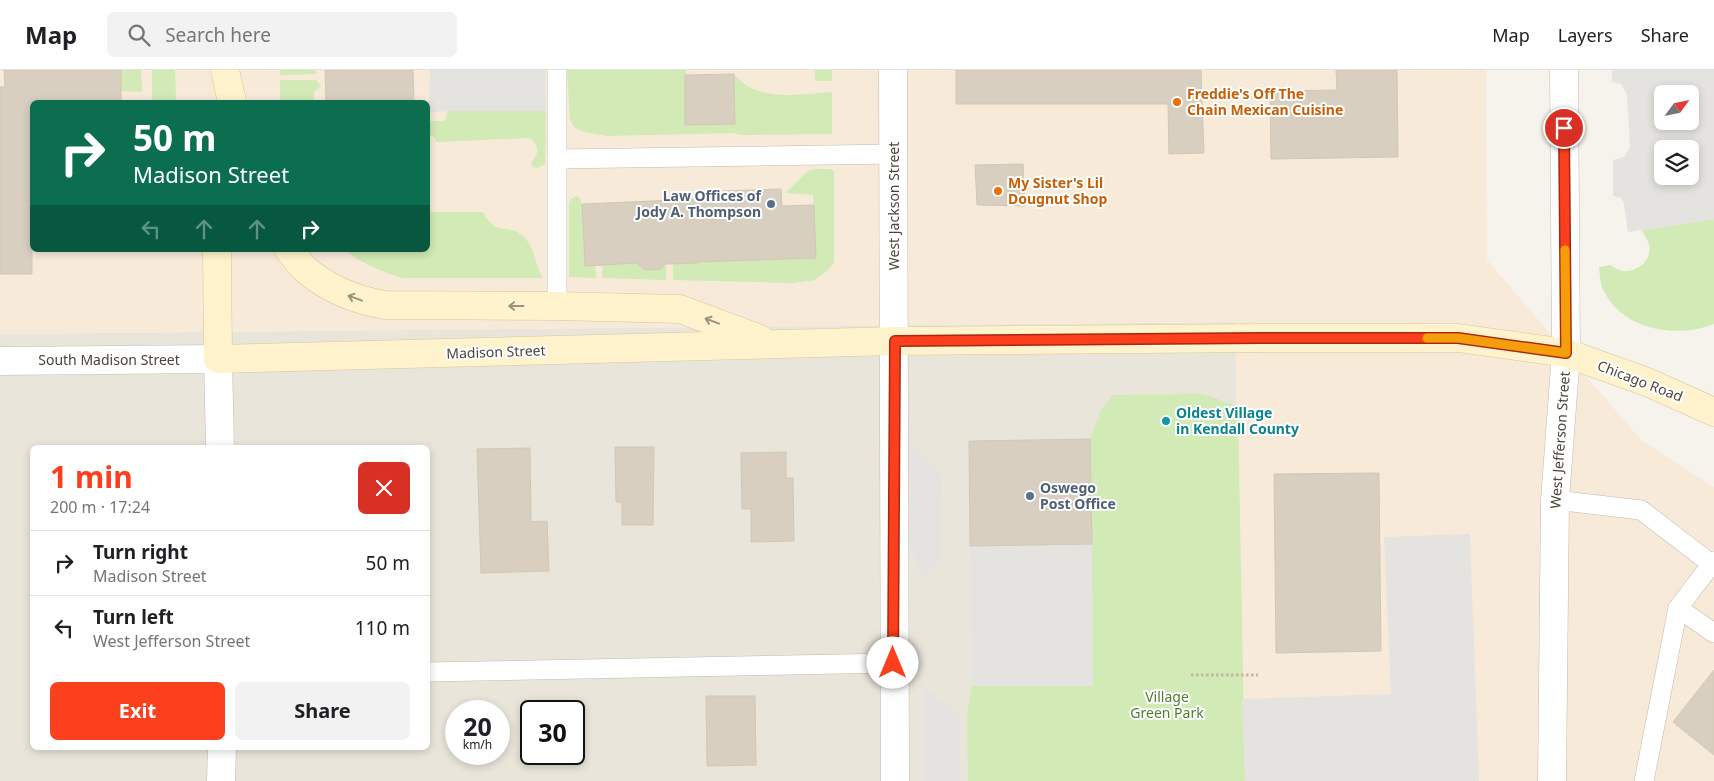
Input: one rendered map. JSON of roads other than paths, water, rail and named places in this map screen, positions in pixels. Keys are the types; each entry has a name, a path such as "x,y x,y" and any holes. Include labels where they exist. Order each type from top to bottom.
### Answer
{"main road":[{"path":"219,70 219,100"},
{"path":"226,70 232,100"},
{"path":"216,252 218,360"},
{"name":"Madison Street","path":"291,252 304,268 327,284 365,302 386,305 680,309 774,344"},
{"name":"Madison Street","path":"218,360 895,341 1261,338 1458,338 1566,353"},
{"name":"Chicago Road","path":"1566,353 1647,382 1714,412"}],"street":[{"name":"West Jackson Street","path":"893,70 895,341 894,781"},
{"name":"West Jefferson Street","path":"1552,781 1555,500 1566,353 1564,70"},
{"name":"South Madison Street","path":"0,361 218,360"},
{"path":"218,360 220,445"},
{"path":"221,781 222,750"}],"lane":[{"path":"557,70 557,306"},
{"path":"557,159 894,154"},
{"path":"1555,500 1641,510 1713,563 1678,608 1644,781"},
{"path":"1678,608 1714,633"},
{"path":"430,672 893,663"}],"place":[{"name":"Freddie's Off The Chain Mexican Cuisine","path":"1177,102"},
{"name":"My Sister's Lil Dougnut Shop","path":"998,191"},
{"name":"Law Offices of Jody A. Thompson","path":"771,204"},
{"name":"Oldest Village in Kendall County","path":"1166,421"},
{"name":"Oswego Post Office","path":"1030,496"}],"park label":[{"name":"Village Green Park","path":"1167,706"}]}
